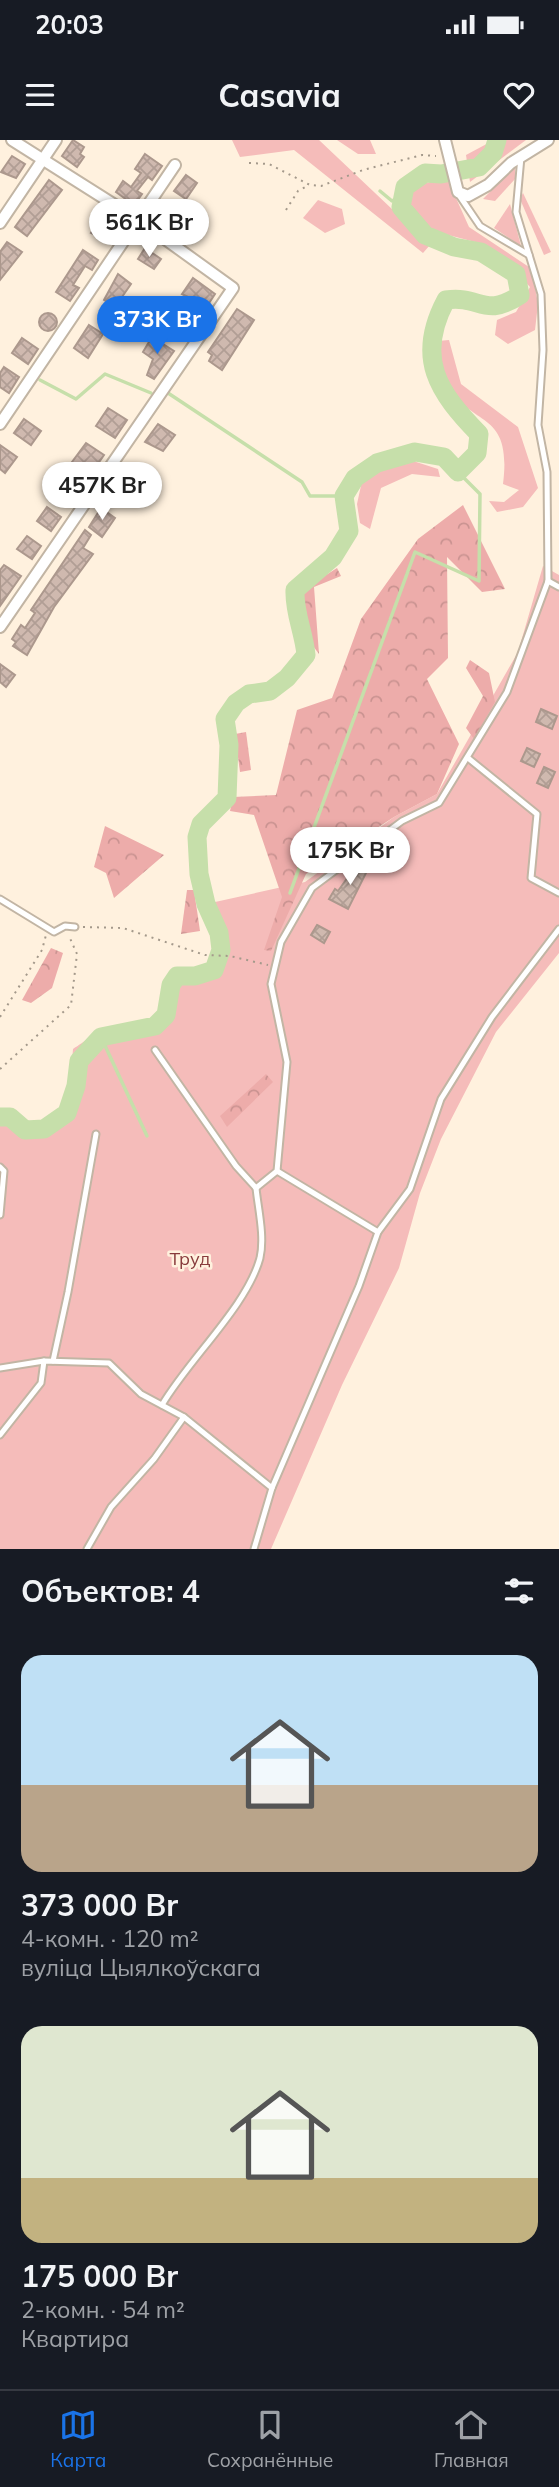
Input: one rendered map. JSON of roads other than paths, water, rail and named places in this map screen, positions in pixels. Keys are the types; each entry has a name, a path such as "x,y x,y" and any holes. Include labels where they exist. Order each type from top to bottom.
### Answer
{"street":[{"path":"0,627 233,288 140,221 12,140"},
{"path":"0,223 56,140"},
{"path":"445,140 456,186 468,196 488,185 516,160 548,140"},
{"path":"0,424 140,221 174,165"}],"lane":[{"path":"256,1188 276,1171 287,1062 271,984 281,942 312,888 402,821 439,803 507,692 548,581 547,472 538,425 543,350 541,294 516,212 516,160"},
{"path":"456,186 480,226 530,256"},
{"path":"548,581 559,587"},
{"path":"468,758 537,814 531,878 559,893"},
{"path":"0,899 54,932 65,926 75,927"},
{"path":"254,1549 272,1488 359,1286 378,1232 410,1189 441,1099 492,1017 559,929"},
{"path":"155,1050 236,1166 256,1188 261,1256 247,1288 178,1377 162,1405"},
{"path":"53,1362 96,1134"},
{"path":"0,1167 4,1171 4,1198 0,1215"},
{"path":"276,1171 378,1232"},
{"path":"0,1368 44,1361 109,1363 141,1394 184,1417 272,1488"},
{"path":"0,1435 41,1383 44,1361"},
{"path":"87,1549 111,1507 154,1459 184,1417"}],"waterway":[{"path":"0,1117 10,1117 25,1130 44,1129 67,1113 76,1086 79,1061 101,1037 155,1026 166,1015 171,985 177,976 195,976 214,970 221,950 219,933 206,904 199,874 197,837 201,824 227,798 229,745 225,719 236,703 249,694 270,691 287,678 306,655 295,590 333,557 349,531 344,496 355,478 377,463 415,452 444,457 458,472 477,453 479,434 452,404 442,388 432,357 432,340 446,300 467,300 490,306 508,302 520,295 516,274 481,252 454,247 425,235 401,207 405,187 425,173 441,174 479,167 493,153 497,140"},
{"path":"380,191 392,201 403,195"},
{"path":"40,380 76,399 105,374 151,393"},
{"path":"168,393 302,482 310,496 344,496"},
{"path":"290,893 415,552 479,581 480,494 458,472"},
{"path":"101,1037 147,1136"}],"park label":[{"name":"Труд","path":"190,1258"}]}
